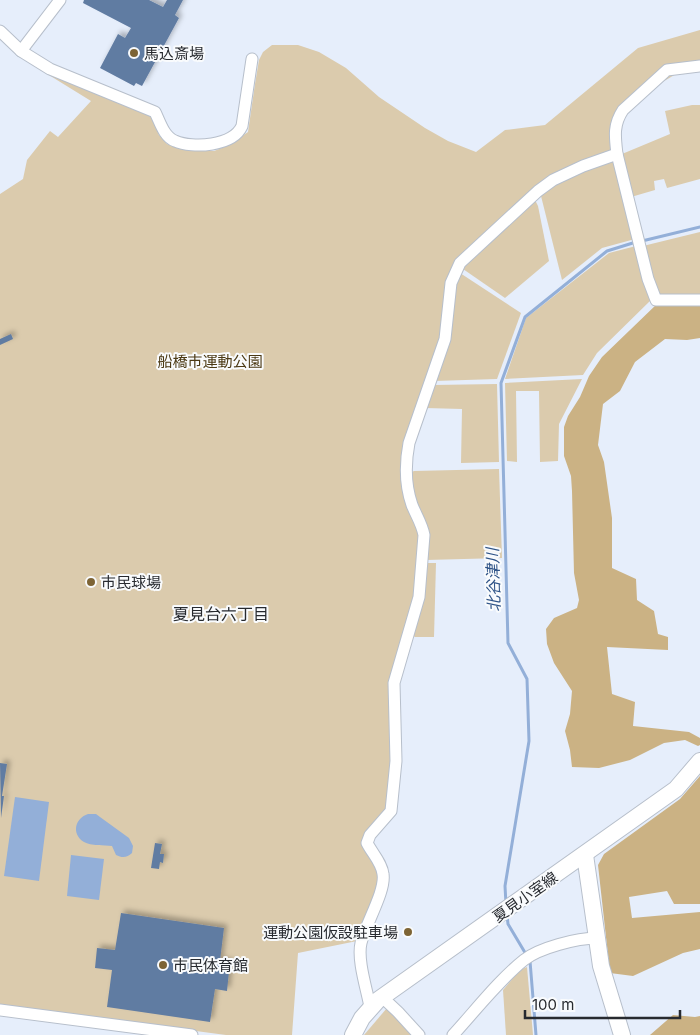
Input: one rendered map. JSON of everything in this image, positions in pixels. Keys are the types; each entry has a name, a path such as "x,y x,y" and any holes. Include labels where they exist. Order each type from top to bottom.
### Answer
{"main road":[{"name":"夏見小室線","path":"353,1035 376,1002 676,789 700,761"},
{"path":"585,855 600,966 622,1035"}],"street":[{"path":"21,51 60,0"},
{"path":"0,31 21,51 50,69 155,112 167,135 174,141 190,144 214,145 240,131 252,60"},
{"path":"700,66 667,70 623,110 618,117 615,127 617,154 648,279 656,300 700,300"},
{"path":"419,1035 398,1012 376,1002 360,954 360,943 382,885 384,874 367,843 370,835 391,811 396,761 394,683 419,596 424,535 407,489 406,456 445,339 451,283 460,263 538,191 565,174 617,154"},
{"path":"453,1035 489,995 528,957 558,945 587,938 597,938"},
{"path":"0,1011 113,1030 192,1035"}],"green space":[{"name":"船橋市運動公園","path":"700,30 700,65 683,70 628,102 611,150 586,160 454,264 441,338 410,431 403,441 401,486 420,531 414,600 394,668 393,760 386,809 369,831 381,876 357,941 298,953 292,1035 226,1035 0,1005 0,194 23,179 27,160 50,131 58,137 91,101 44,72 150,114 159,135 167,144 185,149 214,151 227,146 248,132 259,60 263,52 272,45 298,45 319,52 346,68 379,97 425,128 448,141 476,152 505,130 545,125 638,48"},
{"path":"700,105 700,179 667,188 664,179 654,181 655,190 631,197 622,154 670,134 665,111"},
{"path":"612,158 635,239 602,248 562,280 541,196 542,192 565,177"},
{"path":"532,202 536,202 538,206 549,261 505,298 463,269 466,263"},
{"path":"700,232 700,296 657,295 643,246"},
{"path":"636,246 651,300 597,353 583,375 505,379 526,318 609,253"},
{"path":"460,273 521,313 497,379 434,381 456,278"},
{"path":"582,379 559,424 558,461 540,462 539,391 516,391 517,462 507,461 505,383"},
{"path":"497,384 499,462 461,463 462,409 425,408 433,385"},
{"path":"499,469 502,558 426,560 410,487 410,473 414,471"},
{"path":"426,563 436,563 434,637 415,637 412,635"},
{"path":"527,967 533,1035 506,1035 503,990 520,970"},
{"path":"387,1008 415,1035 364,1035"}],"shaded area":[{"path":"658,303 700,303 700,338 687,340 665,339 635,362 620,391 603,404 598,445 604,462 612,518 612,568 636,579 637,600 654,611 658,634 668,637 668,650 607,647 612,694 635,702 633,726 689,732 700,738 700,745 698,746 685,740 664,743 630,760 599,768 572,767 565,731 570,714 572,691 554,663 547,644 546,629 554,618 577,608 579,600 574,573 571,476 564,456 564,427 589,376 602,357"},
{"path":"700,776 700,904 674,904 667,891 629,897 632,918 700,912 700,949 683,953 633,976 610,973 598,865 604,854 680,799"},
{"path":"673,1015 700,1016 700,1035 650,1035"}],"water":[{"path":"15,797 49,802 39,881 4,876"},
{"path":"88,814 96,814 129,838 133,846 132,853 126,857 120,857 116,855 112,846 90,844 80,839 77,835 76,826 80,819"},
{"path":"71,855 104,859 99,900 67,896"}],"building":[{"name":"馬込斎場","path":"84,0 149,0 163,7 167,0 183,0 175,15 179,18 142,86 136,83 134,86 100,68 118,34 125,38 131,28 83,3"},
{"path":"11,334 13,339 0,345 0,339"},
{"path":"0,763 7,764 1,818"},
{"path":"155,843 162,844 160,854 164,854 163,863 160,862 159,869 151,868"},
{"name":"市民体育館","path":"121,913 224,928 220,961 230,962 227,991 215,989 210,1022 107,1007 112,970 95,968 97,948 115,950"}],"waterway":[{"name":"北谷津川","path":"642,241 700,227"},
{"name":"北谷津川","path":"506,904 505,886 529,741 527,679 508,643 501,383 525,317 607,251 636,242"},
{"name":"北谷津川","path":"507,915 508,924 530,961 536,1035"}],"place":[{"name":"馬込斎場","path":"134,53"},
{"name":"市民球場","path":"91,582"},
{"name":"運動公園仮設駐車場","path":"408,932"},
{"name":"市民体育館","path":"163,965"}],"district":[{"name":"夏見台六丁目","path":"221,614"}]}
